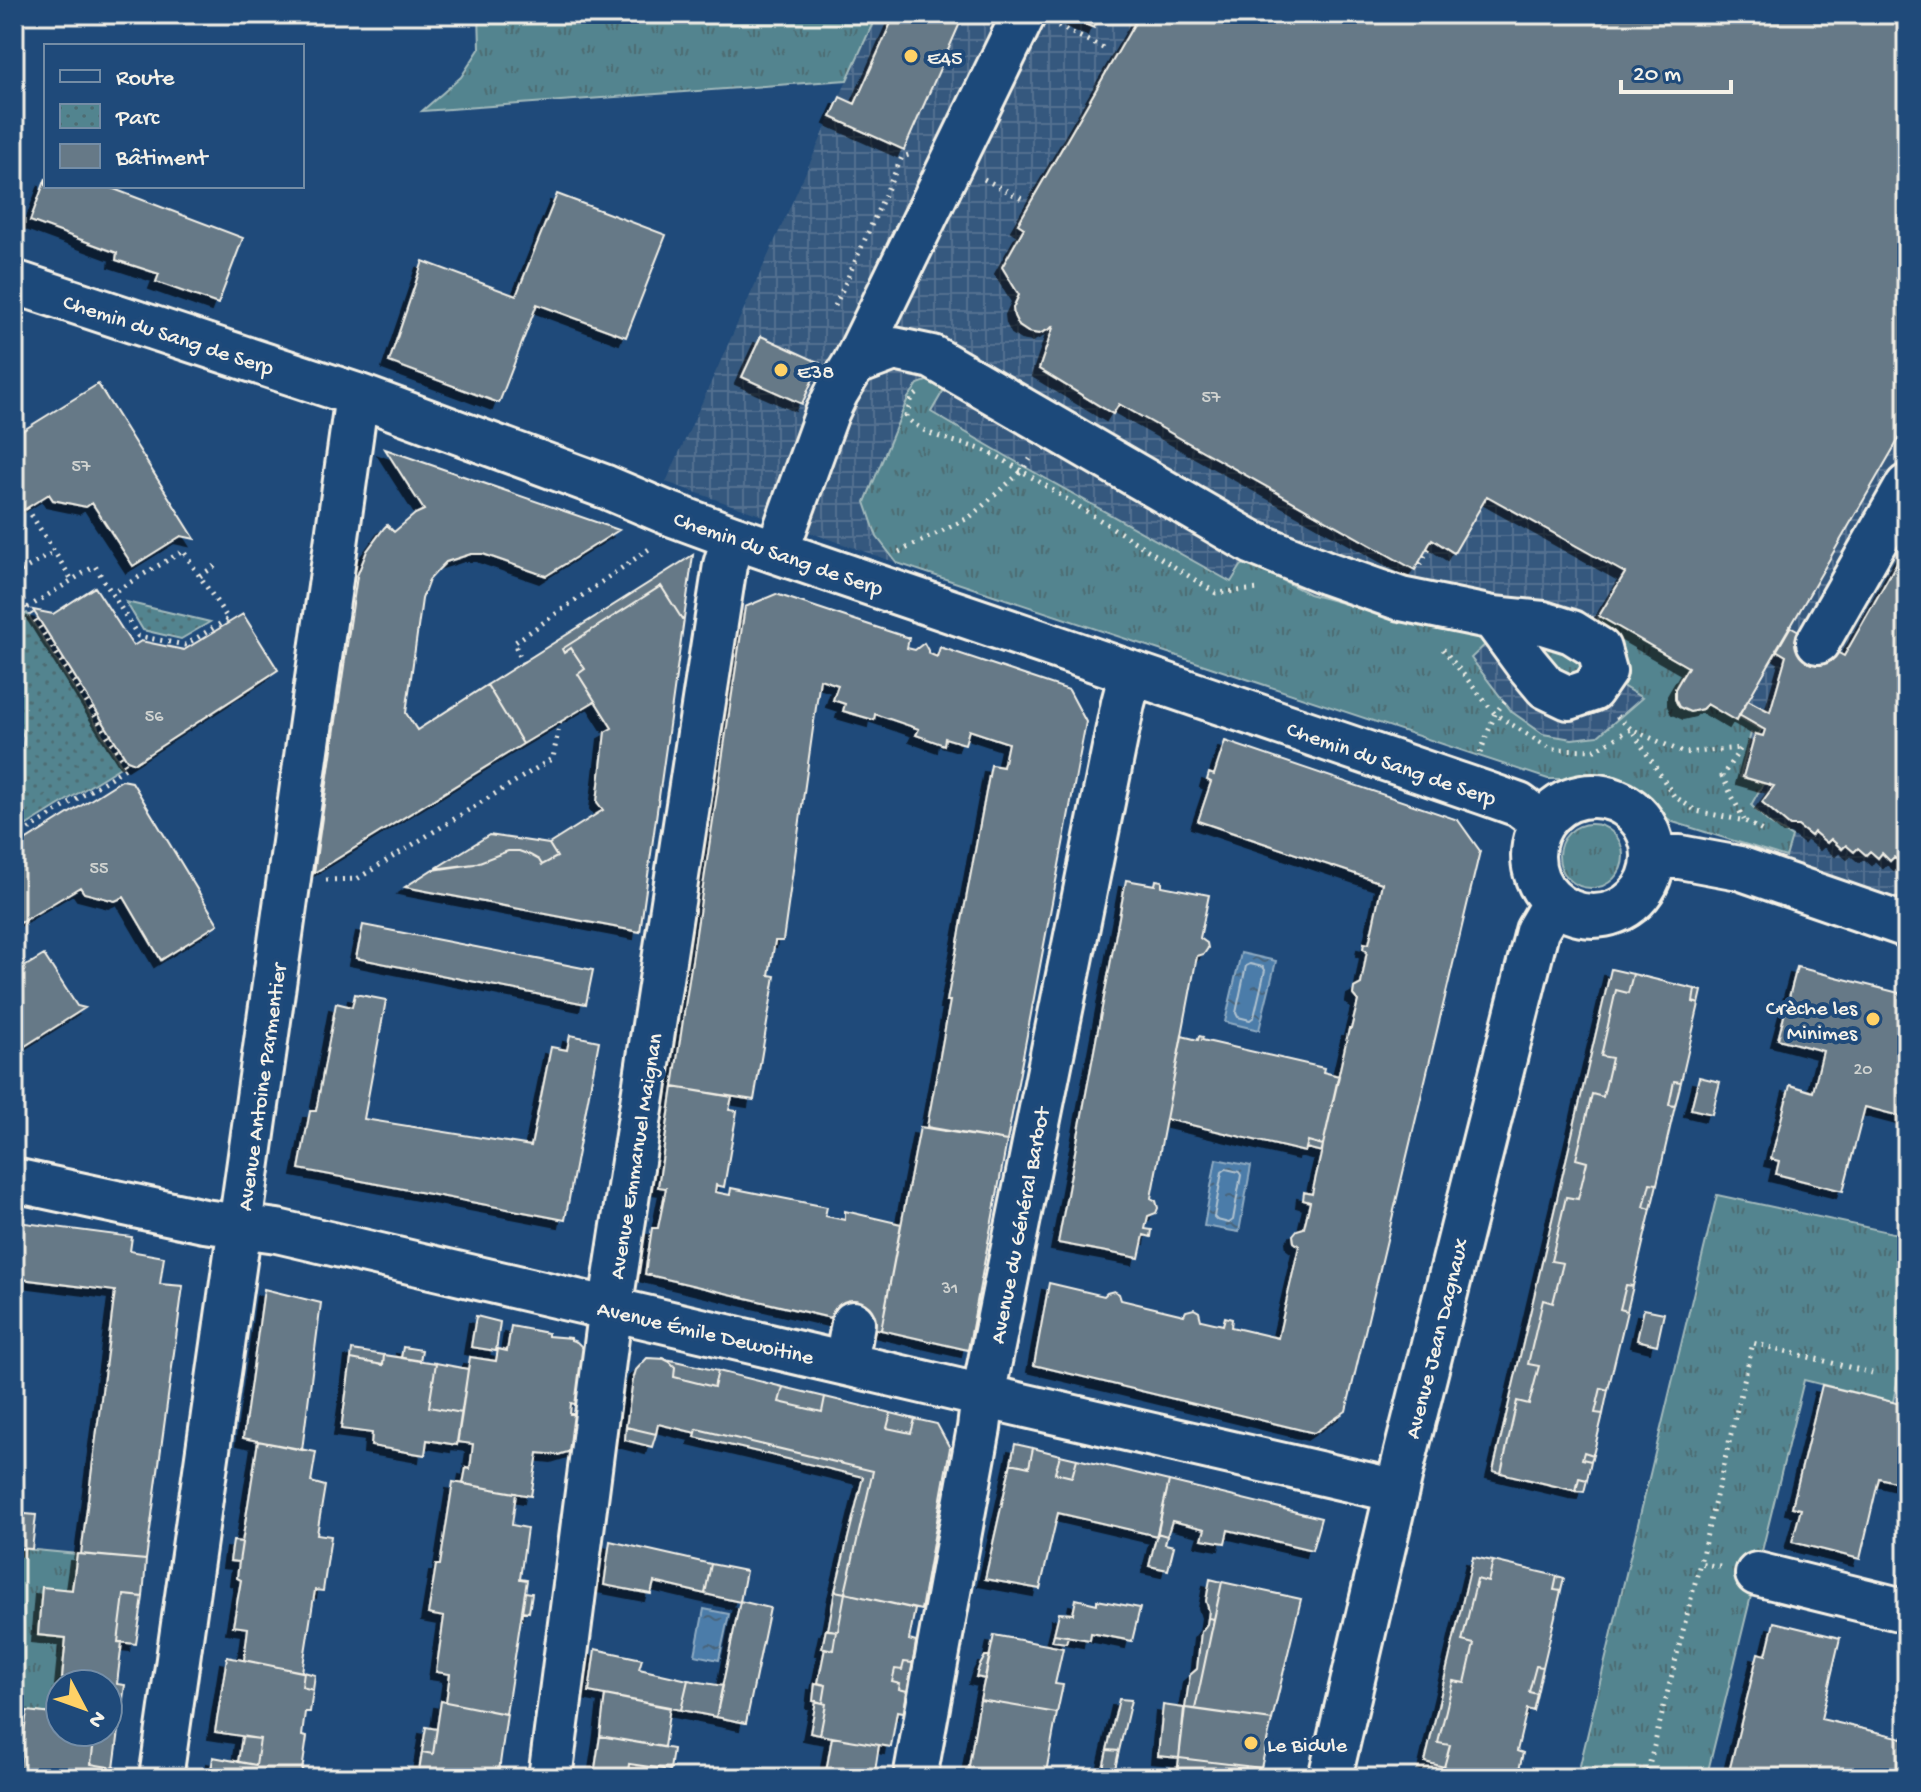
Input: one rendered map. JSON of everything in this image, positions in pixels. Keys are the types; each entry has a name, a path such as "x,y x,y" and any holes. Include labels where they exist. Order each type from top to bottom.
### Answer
{"street":[{"path":"777,551 837,392 1040,20"},
{"name":"Chemin du Sang de Serp","path":"14,282 357,395 733,537 1519,805 1543,823"},
{"path":"854,364 894,349 932,357 1253,543 1401,599 1493,618 1543,623 1572,632 1599,649 1605,671 1592,690 1569,698 1546,687 1493,618"},
{"name":"Avenue Antoine Parmentier","path":"161,1778 357,395"},
{"path":"1818,642 1907,486"},
{"name":"Avenue Emmanuel Maignan","path":"550,1778 611,1309 725,565 733,537"},
{"name":"Avenue du Général Barbot","path":"915,1778 983,1396 1131,673"},
{"path":"1599,796 1624,804 1639,817 1649,834 1653,857 1649,877 1640,893 1626,906 1608,914 1589,916 1570,912 1554,902 1542,889 1532,856 1535,839 1552,812 1564,803 1581,797 1599,796"},
{"path":"1653,857 1680,857 1739,868 1907,926"},
{"name":"Avenue Jean Dagnaux","path":"1330,1778 1397,1491 1537,931 1554,902"},
{"name":"Avenue Émile Dewoitine","path":"14,1180 204,1221 307,1238 1397,1491"},
{"path":"846,1364 853,1323"},
{"path":"1757,1574 1907,1611"}],"path":[{"path":"1040,20 1105,49"},
{"path":"892,556 970,517 1022,471 1216,593 1263,589"},
{"path":"27,508 72,580"},
{"path":"523,663 514,643 662,540 665,512"},
{"path":"14,616 95,566 138,636 185,645 228,619 183,551 112,593"},
{"path":"14,575 54,552"},
{"path":"200,576 218,564"},
{"path":"14,586 127,767 14,839"},
{"path":"1440,647 1495,714 1551,749 1595,750 1631,729"},
{"path":"1592,690 1631,729 1674,796 1696,811 1745,821 1768,834"},
{"path":"289,881 357,879 553,758 560,721"},
{"path":"1631,729 1684,753 1741,748 1722,776 1745,821"},
{"path":"1646,1778 1753,1343 1872,1373"},
{"path":"1700,1563 1757,1574"}],"shaded area":[{"path":"877,14 1907,14 1907,900 1673,822 1661,814 1636,786 1621,780 1595,775 1548,779 897,563 666,482"}],"green space":[{"path":"479,14 877,14 847,80 422,111 461,77 480,48"},
{"path":"929,380 946,386 931,412 1231,582 1241,566 1248,562 1309,594 1397,618 1484,634 1489,641 1471,658 1512,712 1543,734 1572,739 1598,736 1642,698 1619,684 1594,628 1599,616 1688,667 1675,691 1677,703 1685,710 1697,710 1707,704 1736,721 1740,718 1761,730 1759,734 1751,733 1740,777 1763,784 1751,805 1769,823 1792,837 1786,857 1673,822 1661,814 1636,786 1621,780 1595,775 1548,779 897,563 877,537 865,502 908,398 918,384"},
{"path":"126,602 210,622 181,639 143,630"},
{"path":"27,613 122,766 14,833 14,756 22,751 24,737 14,719 14,621"},
{"path":"1543,642 1592,661 1570,682 1535,643"},
{"path":"1591,824 1603,826 1614,833 1621,844 1621,868 1614,879 1603,886 1591,888 1579,886 1568,879 1561,868 1559,856 1561,844 1568,833 1579,826"},
{"path":"1717,1195 1907,1236 1907,1334 1893,1402 1804,1380 1708,1771 1736,1778 1577,1778"},
{"path":"14,1548 77,1554 72,1590 42,1587 38,1634 66,1638 64,1668 44,1668 44,1713 27,1711 18,1778 14,1778"}],"water":[{"path":"1241,953 1276,961 1259,1030 1225,1022"},
{"path":"1216,1159 1251,1166 1239,1232 1204,1226"},
{"path":"704,1609 729,1614 719,1660 695,1655"}],"building":[{"name":"E45","path":"895,14 964,14 904,150 831,117 840,97 855,104"},
{"path":"1069,14 1100,14 1094,28 1068,17"},
{"path":"1140,14 1907,14 1907,425 1736,721 1707,704 1690,712 1679,707 1675,689 1688,667 1599,616 1625,573 1487,496 1454,553 1432,539 1415,570 1119,404 1113,414 1039,369 1054,325 1039,334 1019,326 1013,308 1019,295 1002,267 1024,228 1018,224"},
{"path":"44,183 44,188 111,188 243,238 218,304 156,282 159,274 116,260 117,253 30,221"},
{"path":"557,194 666,235 626,337 537,304 499,403 389,362 423,261 516,296"},
{"name":"E38","path":"761,336 820,363 802,404 742,377"},
{"path":"98,384 195,539 181,536 133,566 92,503 86,507 53,500 49,494 14,516 14,436"},
{"path":"385,449 619,530 546,576 483,554 471,554 446,562 429,580 422,599 406,713 417,730 487,685 523,744 314,873 357,576 367,551 387,525 394,532 424,510"},
{"path":"1907,545 1907,860 1902,864 1894,857 1890,861 1882,853 1878,858 1870,851 1866,855 1858,848 1854,852 1846,845 1842,849 1831,839 1827,843 1814,832 1811,836 1798,826 1790,826 1762,802 1774,786 1743,777 1755,734 1763,736 1765,730 1739,715 1748,700 1770,712 1786,656 1776,650 1790,626 1844,656"},
{"path":"693,555 684,619 661,586 562,649 564,653 571,648 585,669 578,674 595,701 523,744 487,685"},
{"path":"661,586 684,619 640,932 405,887 433,869 474,864 508,851 530,855 542,865 557,857 549,844 603,810 597,802 605,732 612,728 578,674 585,669 571,648 564,653 562,649"},
{"path":"95,587 133,646 141,641 184,650 243,614 278,670 135,763 127,760 33,610 53,614"},
{"path":"776,594 909,638 907,648 915,650 924,643 930,654 937,657 940,647 1069,690 1086,722 1007,1141 927,1127 991,765 1003,767 1008,743 969,730 965,744 945,738 944,745 916,735 919,729 875,714 874,720 843,711 845,704 833,700 838,685 820,679 783,941 775,941 769,975 775,976 754,1100 673,1087 745,607"},
{"path":"1225,741 1458,820 1480,851 1346,1411 1314,1433 1034,1365 1049,1283 1104,1296 1114,1291 1121,1300 1184,1315 1186,1311 1194,1309 1199,1312 1201,1320 1223,1325 1225,1317 1232,1319 1231,1327 1278,1338 1299,1246 1294,1242 1293,1235 1304,1228 1310,1202 1303,1200 1304,1192 1312,1194 1358,1001 1353,995 1354,988 1361,984 1367,951 1363,949 1364,943 1369,944 1382,883 1198,821 1211,782 1207,780 1209,773 1214,775"},
{"path":"122,780 132,782 218,924 161,960 124,897 115,901 84,893 80,887 17,925 14,920 14,848"},
{"path":"489,835 549,844 557,857 542,865 530,855 508,851 474,864 433,870"},
{"path":"1126,880 1155,885 1156,880 1162,881 1162,886 1209,895 1200,938 1208,948 1204,954 1197,956 1151,1198 1158,1208 1156,1213 1148,1216 1145,1229 1152,1230 1151,1237 1144,1235 1139,1258 1058,1243"},
{"path":"363,925 593,970 586,1004 356,958"},
{"path":"44,955 77,1006 85,1008 14,1053 14,973"},
{"path":"1797,967 1907,995 1907,1118 1865,1107 1843,1191 1776,1174 1779,1161 1771,1159 1790,1085 1813,1092 1823,1051 1778,1039"},
{"path":"1611,969 1633,974 1628,993 1616,990 1601,1056 1612,1058 1603,1097 1592,1094 1576,1159 1587,1162 1578,1199 1566,1197 1551,1261 1563,1263 1553,1303 1543,1300 1528,1364 1539,1366 1529,1404 1517,1401 1501,1473 1493,1471"},
{"path":"1633,974 1695,989 1693,1002 1699,1004 1681,1082 1674,1081 1669,1105 1675,1106 1657,1184 1650,1183 1644,1207 1651,1209 1633,1286 1626,1285 1620,1309 1627,1311 1608,1390 1601,1388 1595,1413 1603,1414 1593,1455 1584,1452 1582,1459 1591,1461 1587,1480 1579,1478 1576,1491 1501,1473 1517,1401 1529,1404 1539,1366 1528,1364 1543,1300 1553,1303 1563,1263 1551,1261 1566,1197 1578,1199 1587,1162 1576,1159 1592,1094 1603,1097 1612,1058 1601,1056 1616,990 1628,993"},
{"path":"1695,989 1702,991 1699,1004 1693,1002"},
{"path":"355,994 386,1000 364,1119 531,1146 551,1047 567,1050 570,1035 599,1041 565,1220 299,1169 310,1111 316,1111 336,1003 352,1007"},
{"path":"1182,1036 1198,1040 1199,1036 1203,1037 1202,1040 1324,1068 1323,1072 1339,1076 1323,1145 1308,1141 1305,1152 1166,1119"},
{"path":"1699,1077 1720,1082 1712,1114 1691,1109"},
{"path":"1674,1081 1681,1082 1675,1106 1669,1105"},
{"path":"673,1087 732,1097 729,1110 737,1111 724,1187 716,1185 715,1192 730,1195 731,1188 827,1207 825,1216 845,1220 845,1211 901,1224 881,1330 645,1274 652,1228 658,1228 666,1188 658,1187"},
{"path":"920,1127 1007,1141 968,1350 881,1330"},
{"path":"1308,1141 1323,1145 1322,1152 1306,1148"},
{"path":"1650,1183 1657,1184 1651,1209 1644,1207"},
{"path":"14,1213 18,1213 17,1222 132,1237 130,1251 164,1257 160,1284 183,1286 146,1560 81,1554 115,1291 14,1278"},
{"path":"1626,1285 1633,1286 1627,1311 1620,1309"},
{"path":"264,1289 321,1303 302,1450 243,1438"},
{"path":"1644,1309 1664,1313 1657,1345 1637,1340"},
{"path":"476,1316 500,1322 496,1351 471,1347"},
{"path":"511,1326 548,1333 548,1336 571,1338 584,1349 578,1405 571,1403 570,1414 580,1414 574,1450 558,1455 538,1453 531,1496 463,1484 466,1468 470,1469 473,1444 457,1442 470,1357 496,1361 498,1349 507,1351"},
{"path":"403,1347 422,1350 420,1361 401,1358"},
{"path":"352,1350 384,1355 383,1365 351,1359"},
{"path":"384,1355 436,1363 429,1407 462,1413 457,1445 427,1440 425,1455 371,1446 372,1433 341,1429 351,1359 383,1365"},
{"path":"647,1358 667,1359 675,1367 674,1377 714,1387 718,1371 783,1387 779,1402 822,1412 825,1397 891,1413 887,1428 911,1433 915,1419 937,1424 950,1448 921,1610 845,1593 873,1471 697,1429 696,1433 658,1424 656,1434 626,1427 636,1370"},
{"path":"662,1358 718,1371 714,1387 674,1377 675,1367"},
{"path":"436,1363 468,1369 462,1413 429,1407"},
{"path":"1822,1385 1905,1405 1907,1411 1907,1485 1879,1478 1860,1559 1792,1542 1801,1509 1792,1507"},
{"path":"783,1387 825,1397 822,1412 779,1402"},
{"path":"1601,1388 1608,1390 1603,1414 1595,1413"},
{"path":"891,1413 915,1419 911,1433 887,1428"},
{"path":"626,1427 656,1434 652,1447 625,1440"},
{"path":"697,1429 873,1471 845,1593 835,1591 863,1477 695,1437"},
{"path":"258,1441 316,1452 311,1482 325,1486 317,1534 331,1536 323,1591 315,1590 302,1672 244,1660 248,1628 233,1626 241,1580 237,1578 239,1562"},
{"path":"1015,1444 1033,1448 1029,1467 1011,1463"},
{"path":"1033,1448 1060,1455 1055,1473 1072,1477 1077,1459 1169,1481 1157,1536 1058,1513 1040,1589 985,1579 1011,1463 1029,1467"},
{"path":"1584,1452 1593,1455 1591,1461 1582,1459"},
{"path":"1060,1455 1077,1459 1072,1477 1055,1473"},
{"path":"1579,1478 1587,1480 1584,1492 1576,1491"},
{"path":"1169,1481 1321,1518 1312,1550 1228,1530 1225,1543 1202,1539 1205,1529 1172,1521 1167,1536 1157,1533"},
{"path":"453,1482 516,1493 512,1525 527,1528 520,1579 527,1580 506,1714 446,1702 450,1674 436,1672 444,1617 428,1614 436,1565 440,1565"},
{"path":"14,1513 36,1515 32,1549 14,1548"},
{"path":"1157,1533 1167,1536 1165,1544 1174,1546 1168,1570 1149,1566"},
{"path":"233,1541 242,1542 239,1562 230,1561"},
{"path":"610,1541 711,1564 705,1594 654,1582 651,1594 604,1585"},
{"path":"77,1554 146,1560 143,1597 124,1595 118,1642 122,1642 119,1668 63,1668 66,1638 38,1635 42,1587 72,1590"},
{"path":"1473,1557 1493,1561 1488,1582 1477,1579 1462,1641 1474,1644 1465,1683 1453,1681 1438,1743 1450,1745 1444,1767 1425,1762"},
{"path":"1493,1561 1557,1576 1554,1590 1561,1591 1543,1667 1536,1666 1529,1692 1537,1694 1533,1711 1527,1709 1517,1751 1523,1753 1519,1770 1511,1769 1509,1778 1490,1778 1444,1767 1450,1745 1438,1743 1453,1681 1465,1683 1474,1644 1462,1641 1477,1579 1488,1582"},
{"path":"711,1564 746,1571 740,1602 705,1594"},
{"path":"1557,1576 1564,1578 1561,1591 1554,1590"},
{"path":"1210,1579 1222,1582 1214,1619 1208,1618 1206,1601"},
{"path":"1222,1582 1301,1599 1272,1720 1195,1709"},
{"path":"835,1591 845,1593 838,1631 828,1630"},
{"path":"525,1592 532,1593 529,1612 522,1611"},
{"path":"845,1593 915,1609 909,1640 916,1642 913,1663 904,1662 902,1670 895,1669 892,1682 900,1684 899,1689 907,1691 904,1712 897,1711 891,1747 820,1735 826,1685 818,1683 825,1648 833,1650"},
{"path":"124,1595 143,1597 136,1644 118,1642"},
{"path":"1076,1599 1140,1608 1132,1641 1091,1633 1090,1640 1054,1634 1059,1613 1073,1614"},
{"path":"740,1601 770,1608 746,1723 716,1717"},
{"path":"1208,1618 1214,1619 1195,1709 1185,1708 1190,1675 1197,1669 1201,1632"},
{"path":"1774,1622 1840,1638 1821,1719 1907,1739 1907,1771 1899,1769 1896,1778 1728,1776 1758,1653 1766,1655"},
{"path":"826,1629 836,1631 833,1650 822,1648"},
{"path":"1054,1634 1068,1636 1066,1643 1052,1641"},
{"path":"994,1635 1063,1648 1055,1684 1063,1685 1057,1713 980,1700"},
{"path":"595,1649 642,1659 639,1669 688,1680 681,1710 589,1692"},
{"path":"985,1656 990,1656 985,1679 976,1677"},
{"path":"227,1657 304,1672 302,1687 313,1690 310,1712 305,1712 302,1736 307,1737 301,1778 210,1778 213,1757 256,1765 260,1739 215,1732"},
{"path":"904,1662 913,1663 907,1691 899,1689 900,1684 892,1682 895,1669 902,1670"},
{"path":"1536,1666 1543,1667 1537,1694 1529,1692"},
{"path":"304,1672 315,1675 313,1690 302,1687"},
{"path":"688,1680 723,1686 716,1717 681,1710"},
{"path":"815,1683 826,1685 823,1703 813,1701"},
{"path":"605,1695 670,1707 664,1747 600,1736"},
{"path":"1119,1699 1131,1700 1119,1751 1107,1750"},
{"path":"980,1700 1057,1713 1045,1778 967,1778"},
{"path":"441,1701 507,1714 498,1778 412,1778 418,1777 422,1752 433,1754"},
{"path":"816,1701 826,1704 820,1735 810,1733"},
{"path":"1163,1705 1184,1708 1179,1758 1158,1756"},
{"path":"1185,1708 1272,1720 1261,1768 1179,1758"},
{"path":"27,1711 44,1713 44,1748 93,1748 91,1764 114,1768 113,1778 18,1778"},
{"path":"426,1727 437,1729 433,1754 422,1752"},
{"path":"600,1736 673,1749 670,1770 629,1764 627,1778 594,1775"},
{"path":"242,1737 260,1739 256,1765 238,1762"},
{"path":"832,1737 879,1745 874,1778 825,1778"},
{"path":"93,1748 117,1748 114,1768 91,1764"},
{"path":"1107,1750 1119,1751 1113,1778 1101,1778"},
{"path":"1179,1758 1246,1766 1244,1778 1191,1778 1191,1775 1177,1774"},
{"path":"1511,1769 1519,1770 1517,1778 1509,1778"}],"place":[{"name":"E45","path":"911,56"},
{"name":"E38","path":"781,370"},
{"name":"Crèche les Minimes","path":"1873,1019"},
{"name":"Le Bidule","path":"1251,1743"}]}
